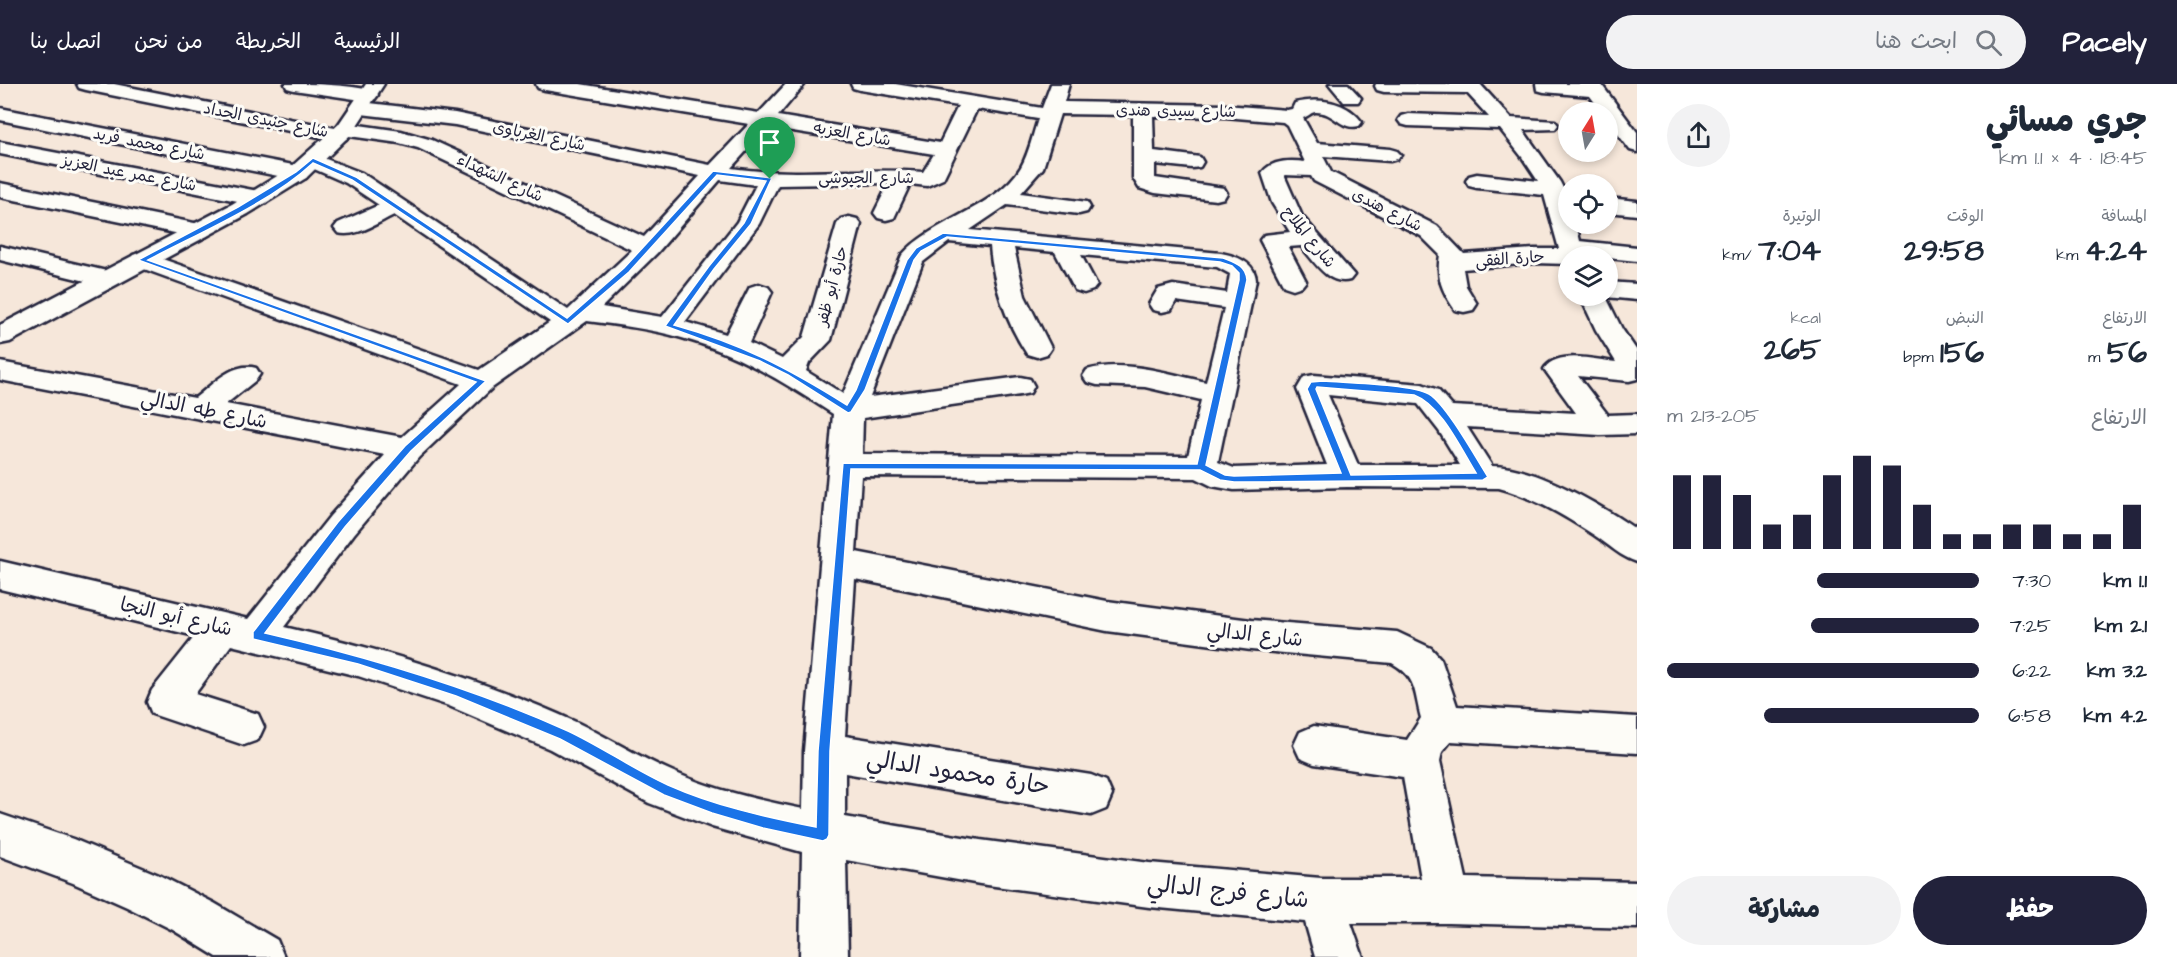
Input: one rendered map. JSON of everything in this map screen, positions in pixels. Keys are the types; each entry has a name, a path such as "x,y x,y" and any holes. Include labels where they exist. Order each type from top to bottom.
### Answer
{"street":[{"name":"شارع جنيدى الحداد","path":"86,84 342,132"},
{"name":"شارع الغرباوى","path":"294,84 368,96 465,121 715,173"},
{"name":"شارع العزبه","path":"545,84 946,150"},
{"path":"244,727 166,702 240,632 342,525 408,449 482,381 575,317 648,248 796,84"},
{"name":"شارع سيدى هندى","path":"860,84 970,102 1055,102 1143,110 1224,101 1292,119"},
{"path":"1388,89 1472,85 1535,160 1558,193"},
{"path":"1544,86 1593,87 1629,127 1637,146"},
{"path":"0,336 258,198 305,167 342,132 368,96"},
{"name":"شارع الجيوشى","path":"715,173 770,179 932,177 970,102"},
{"path":"824,957 824,751 846,465 848,410 860,390 911,260 919,250 1004,198 1032,168 1055,102"},
{"path":"1317,170 1292,119 1302,112 1302,107 1328,106 1344,112 1352,122"},
{"path":"1143,110 1144,178 1147,183 1155,186 1216,193"},
{"name":"شارع محمد فريد","path":"0,114 347,174 575,317"},
{"path":"1408,120 1548,125"},
{"path":"1442,137 1474,138 1467,123"},
{"name":"شارع الشهداء","path":"342,132 401,137 425,144 648,248"},
{"name":"شارع عمر عبد العزيز","path":"0,148 258,198"},
{"path":"1308,149 1390,155"},
{"path":"1144,156 1192,162"},
{"name":"شارع الملاح","path":"1317,170 1286,168 1277,169 1273,173 1281,203 1308,240 1341,275"},
{"name":"شارع هندى","path":"1317,170 1330,182 1404,216 1429,231 1452,255 1449,274 1453,289 1464,304"},
{"path":"886,213 903,176"},
{"path":"669,326 747,224 770,179"},
{"path":"1477,181 1558,196"},
{"path":"0,190 199,231"},
{"path":"1004,198 1079,207"},
{"path":"346,228 395,206"},
{"path":"1618,206 1637,208"},
{"name":"حارة أبو ظفر","path":"791,373 796,359 818,340 849,224"},
{"path":"945,235 1221,260 1234,265 1243,272 1201,467"},
{"path":"1001,240 1003,265 1009,291 1020,319 1037,348"},
{"path":"1293,281 1272,240 1308,240"},
{"path":"1065,247 1084,285"},
{"path":"0,253 106,278"},
{"name":"حارة الفقى","path":"1450,263 1558,254"},
{"name":"حارة الفقى","path":"1618,254 1635,254"},
{"path":"142,260 482,381"},
{"path":"1618,291 1637,292"},
{"path":"734,347 759,292"},
{"path":"1162,304 1167,294 1173,293 1238,302"},
{"path":"1598,306 1609,330 1636,370 1634,372 1566,366 1558,369 1600,425"},
{"path":"575,317 669,326 734,347 791,373 848,410 1020,386"},
{"name":"شارع طه الدالي","path":"0,371 408,449"},
{"path":"200,410 246,374"},
{"path":"1097,376 1145,378 1217,394"},
{"path":"1347,476 1311,389 1314,384 1422,394 1428,397 1450,424 1483,477"},
{"path":"1450,424 1448,420 1456,415 1600,425 1637,424"},
{"path":"846,465 1201,467 1223,478 1234,479 1347,476 1483,477 1517,480 1633,542"},
{"name":"شارع الدالي","path":"839,562 1107,616 1251,636 1397,648 1418,659 1428,671 1442,723"},
{"name":"شارع أبو النجا","path":"0,575 358,660 458,692 564,736 664,789 712,807 763,822 823,835"},
{"path":"1448,900 1420,761 1421,750 1427,739 1442,723 1637,735"},
{"path":"1314,745 1420,761"},
{"name":"حارة محمود الدالي","path":"824,751 1091,795"},
{"path":"0,835 117,878 190,914 260,957"},
{"name":"شارع فرج الدالي","path":"823,835 980,862 1149,885 1321,901 1448,900 1637,905"},
{"path":"1321,901 1339,957"}],"route":[{"path":"770,179 715,173 627,270 568,322 354,178 313,160 298,173 240,209 142,260 482,381 408,449 342,525 257,635 358,660 458,692 564,736 664,789 712,807 763,822 823,835 824,751 846,465 1201,467 1223,478 1234,479 1347,476 1483,477 1450,424 1428,397 1415,392 1323,384 1314,384 1311,389 1347,476 1291,478 1234,479 1223,478 1211,471 1201,467 1243,280 1243,272 1234,265 1221,260 945,235 930,241 911,260 860,390 848,410 791,373 763,359 702,335 669,326 747,224 770,179"}]}
